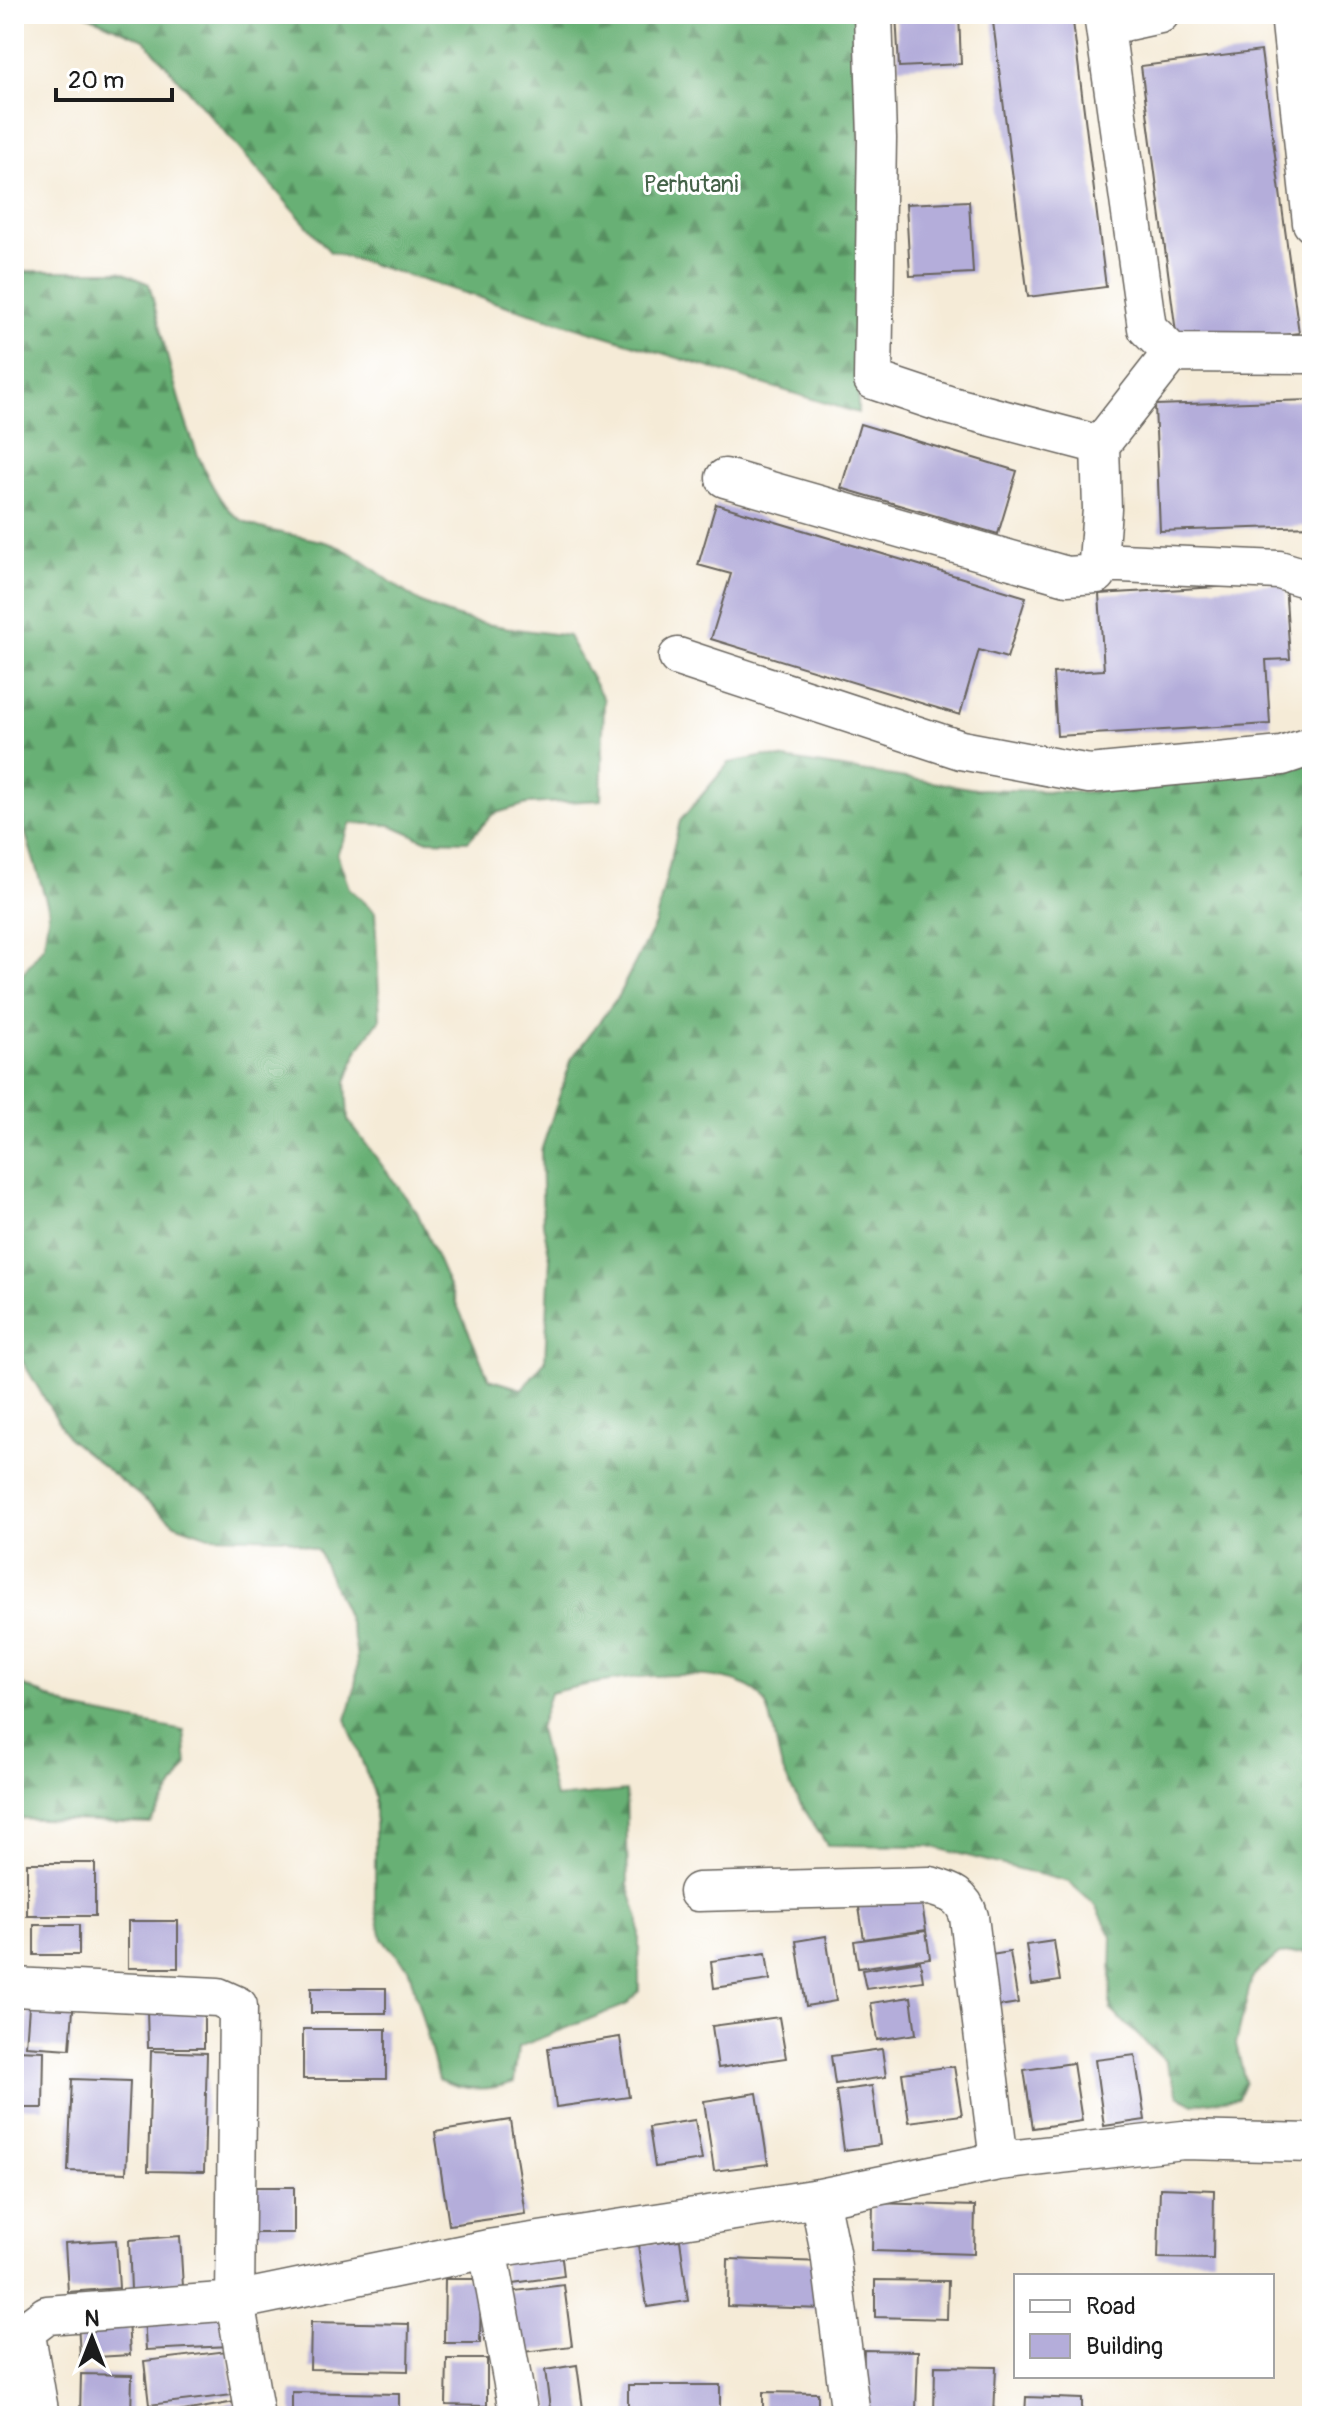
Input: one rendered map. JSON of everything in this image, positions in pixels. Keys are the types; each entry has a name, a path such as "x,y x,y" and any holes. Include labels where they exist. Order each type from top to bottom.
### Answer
{"street":[{"path":"873,14 877,138 873,380 948,405 1100,445"},
{"path":"1160,14 1104,20 1147,328 1172,353 1312,354"},
{"path":"1290,14 1312,223"},
{"path":"725,478 1067,576 1097,574 1102,509 1100,445 1172,353"},
{"path":"1098,562 1279,570 1312,580"},
{"path":"678,657 961,750 1089,774 1282,756 1312,746"},
{"path":"698,1892 930,1886 958,1896 965,1903 969,1917 999,2161"},
{"path":"14,1987 218,1997 238,2006 235,2301 255,2416"},
{"path":"40,2416 26,2340 27,2330 39,2319 56,2314 235,2301 488,2249 819,2198 999,2161 1183,2140 1312,2143"},
{"path":"819,2198 830,2252 851,2416"},
{"path":"488,2249 519,2416"}],"green space":[{"name":"Perhutani","path":"84,14 860,14 858,413 330,252 144,40"},
{"path":"14,271 120,271 149,284 191,436 216,492 231,512 252,525 334,545 369,565 414,598 443,612 496,626 568,636 604,700 601,800 527,804 493,814 468,841 425,840 391,825 351,823 337,854 349,888 375,912 380,1019 359,1048 346,1082 348,1120 417,1212 489,1379 522,1389 545,1361 550,1258 543,1224 541,1151 572,1058 617,998 655,924 680,821 729,763 765,756 976,789 1089,792 1312,754 1312,1951 1279,1954 1252,1977 1236,2044 1245,2082 1238,2098 1193,2104 1178,2095 1165,2061 1110,2009 1112,1937 1097,1907 1069,1882 929,1846 827,1845 787,1780 766,1705 752,1689 729,1680 666,1675 631,1678 550,1693 539,1729 555,1798 626,1791 628,1885 639,1919 639,1991 626,2005 518,2047 514,2082 476,2088 457,2086 439,2079 408,1967 382,1939 375,1905 375,1796 346,1719 354,1694 356,1652 346,1614 318,1550 285,1538 209,1536 175,1524 68,1438 14,1347 14,985 44,945 49,910 23,825 18,608 14,600"},
{"path":"14,1681 74,1709 184,1731 187,1766 150,1823 14,1818"}],"building":[{"path":"896,14 959,14 961,64 899,67"},
{"path":"992,14 1072,14 1106,287 1028,297"},
{"path":"1261,51 1299,333 1178,348 1141,66"},
{"path":"969,201 973,273 910,276 906,204"},
{"path":"1312,400 1312,526 1160,531 1155,405"},
{"path":"860,424 1017,471 998,534 841,488"},
{"path":"716,504 1026,597 1007,658 979,650 960,715 711,639 731,574 698,565"},
{"path":"1285,583 1290,659 1266,660 1270,724 1057,736 1053,673 1104,670 1099,594"},
{"path":"27,1863 95,1863 95,1916 27,1916"},
{"path":"920,1892 926,1930 864,1939 858,1901"},
{"path":"128,1921 178,1921 178,1968 128,1968"},
{"path":"34,1925 79,1925 79,1955 34,1955"},
{"path":"926,1931 930,1958 858,1968 854,1941"},
{"path":"826,1936 836,2001 806,2006 796,1941"},
{"path":"1054,1941 1060,1981 1032,1985 1026,1945"},
{"path":"1010,1952 1018,2003 999,2006 991,1955"},
{"path":"766,1953 770,1980 714,1988 711,1961"},
{"path":"920,1961 923,1981 866,1989 862,1970"},
{"path":"311,1988 386,1988 386,2013 311,2013"},
{"path":"30,1994 74,1997 70,2049 26,2046"},
{"path":"911,1997 916,2034 877,2040 871,2003"},
{"path":"147,2008 204,2008 204,2048 148,2048"},
{"path":"779,2017 786,2058 718,2068 712,2026"},
{"path":"303,2029 386,2029 386,2079 303,2079"},
{"path":"620,2037 629,2097 556,2107 548,2048"},
{"path":"882,2049 886,2077 835,2084 831,2056"},
{"path":"14,2050 44,2051 43,2108 14,2108"},
{"path":"151,2051 207,2053 204,2172 148,2171"},
{"path":"1135,2055 1145,2120 1104,2126 1095,2060"},
{"path":"1073,2063 1082,2121 1033,2128 1024,2070"},
{"path":"954,2066 962,2115 909,2122 902,2073"},
{"path":"72,2079 130,2081 126,2173 68,2171"},
{"path":"872,2086 880,2145 844,2150 836,2091"},
{"path":"757,2093 768,2164 714,2171 704,2101"},
{"path":"510,2120 525,2214 449,2225 435,2132"},
{"path":"695,2120 702,2160 655,2167 649,2127"},
{"path":"244,2187 294,2187 294,2233 244,2233"},
{"path":"1160,2188 1214,2190 1213,2259 1158,2258"},
{"path":"873,2203 975,2206 974,2254 872,2251"},
{"path":"180,2236 183,2287 131,2290 129,2240"},
{"path":"116,2240 119,2288 68,2292 65,2243"},
{"path":"680,2240 688,2301 647,2307 638,2245"},
{"path":"561,2250 564,2276 506,2284 503,2258"},
{"path":"728,2259 826,2262 826,2309 727,2306"},
{"path":"445,2279 481,2279 480,2343 444,2343"},
{"path":"875,2280 948,2281 947,2319 875,2317"},
{"path":"564,2285 572,2346 516,2353 507,2292"},
{"path":"228,2311 230,2346 146,2350 144,2315"},
{"path":"128,2319 130,2355 80,2358 78,2321"},
{"path":"311,2322 409,2324 408,2371 310,2369"},
{"path":"864,2350 918,2351 916,2410 862,2409"},
{"path":"227,2351 233,2395 149,2405 144,2361"},
{"path":"447,2359 487,2359 487,2406 446,2405"},
{"path":"577,2365 584,2416 551,2416 545,2370"},
{"path":"935,2366 996,2367 994,2416 934,2416"},
{"path":"81,2374 132,2375 131,2416 80,2416"},
{"path":"628,2385 720,2385 720,2416 628,2416"},
{"path":"292,2392 399,2394 399,2416 292,2416"},
{"path":"763,2392 818,2393 818,2416 763,2416"},
{"path":"1026,2397 1082,2399 1082,2416 1025,2416"},
{"path":"235,2402 238,2416 167,2414"}]}
